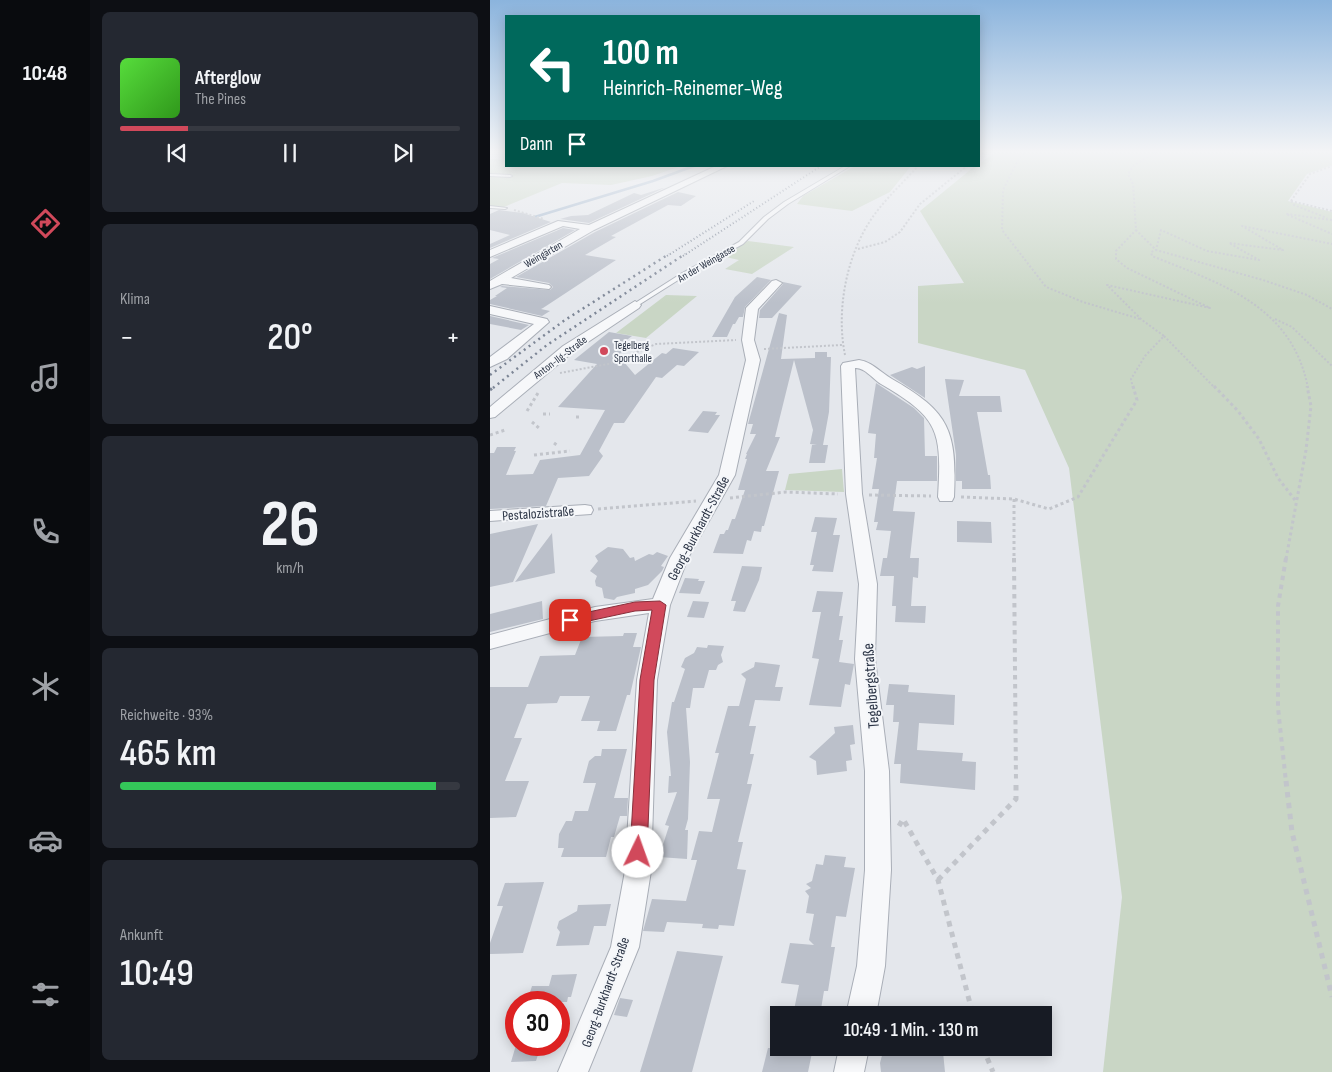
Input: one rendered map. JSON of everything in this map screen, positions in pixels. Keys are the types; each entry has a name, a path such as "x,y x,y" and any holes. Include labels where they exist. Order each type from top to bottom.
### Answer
{"street":[{"name":"Weingärten","path":"495,283 590,228 644,203"},
{"path":"490,254 562,223 590,228"},
{"name":"Weingärten","path":"495,283 545,287"},
{"name":"Georg-Burkhardt-Straße","path":"574,1072 625,946 638,871 647,680 660,605 679,558 727,475 753,360 748,340 752,308 776,283"},
{"name":"Anton-Ilg-Straße","path":"490,414 568,349 635,305"},
{"path":"490,310 544,322 502,356 490,363"},
{"path":"852,364 866,365 876,375 916,399 938,422 947,457 946,499"},
{"name":"Tegelbergstraße","path":"852,364 854,494 868,584 865,659 877,771 877,879 871,966 863,1006"},
{"name":"Pestalozistraße","path":"490,516 585,510"},
{"path":"490,642 609,611 635,606 660,605"},
{"path":"849,1072 852,1056"}],"lane":[{"name":"An der Weingasse","path":"635,305 681,276 741,243 766,218 786,203"},
{"path":"490,208 505,208"}],"path":[{"path":"852,364 842,346 841,310 858,249 866,228 885,203"},
{"path":"858,249 885,242 900,232 921,203"},
{"path":"1003,203 1002,230 1046,287 1083,302 1142,320"},
{"path":"1134,203 1136,230 1156,250 1263,280 1307,295 1332,308"},
{"path":"1292,203 1331,220"},
{"path":"1299,203 1332,210"},
{"path":"505,208 549,220"},
{"path":"1331,220 1286,214 1332,234"},
{"path":"1332,244 1242,226 1282,250 1229,243 1259,260 1207,251 1161,230 1156,250 1151,252 1152,256 1230,289 1254,303 1272,317 1292,327 1332,366"},
{"path":"1136,230 1116,250 1116,259 1127,268 1210,308 1107,285 1142,320 1164,336 1238,411 1259,439 1278,478 1295,500"},
{"path":"1272,317 1287,335 1304,368 1311,406 1306,450 1295,500 1278,606 1278,708 1292,832 1332,997"},
{"path":"585,510 786,492 933,496 946,499 961,497 1014,499 1049,509 1078,497 1137,400 1131,379 1144,356 1164,336"},
{"path":"540,371 550,374 592,368 619,360 633,352 656,344 718,340"},
{"path":"772,349 842,346"},
{"path":"543,414 550,414"},
{"path":"532,422 540,429"},
{"path":"490,435 506,430"},
{"path":"554,443 558,446"},
{"path":"534,455 570,451"},
{"path":"938,880 1016,799 1014,499"},
{"path":"895,836 903,819 938,880 971,1006"},
{"path":"987,1056 993,1072"}],"green space":[{"path":"490,203 514,203 504,207 490,207"},
{"path":"798,203 868,203 852,211"},
{"path":"930,203 1296,203 1332,212 1332,1072 1103,1072 1122,897 1069,468 1025,370 918,343 918,286 964,283 920,211"},
{"path":"748,241 794,247 752,274 725,269 739,260 721,256"},
{"path":"666,295 697,296 646,338 616,333"},
{"path":"842,469 844,492 785,490 789,474"}],"building":[{"path":"613,203 632,203 589,223 560,219 588,215"},
{"path":"655,203 685,203 681,206 668,205 611,236 616,237 585,255 616,260 541,309 550,311 542,316 490,304 490,300 507,288 500,287 502,286 550,290 553,287 549,283 516,277 595,232"},
{"path":"499,210 523,213 551,222 490,248 490,244 510,235 490,230 490,214"},
{"path":"563,228 575,230 490,279 490,264 499,259 492,258"},
{"path":"757,277 771,280 745,307 743,317 739,317 735,324 733,324 727,337 712,337 735,297"},
{"path":"783,282 802,286 772,318 759,318 760,310"},
{"path":"779,313 787,315 781,359 815,358 815,352 827,352 827,357 831,357 829,412 823,445 828,445 825,463 809,463 812,445 817,445 810,444 813,430 794,360 775,437 780,437 766,471 779,471 764,526 762,526 761,532 754,531 751,541 747,540 743,554 713,553 720,534 724,534 728,530 732,519 735,519 745,490 738,490 747,459 745,459 746,454 756,434 750,434 753,424 748,424"},
{"path":"490,316 529,325 521,330 490,324"},
{"path":"609,332 632,336 620,345 628,347 618,355 635,375 662,353 666,354 673,348 699,352 684,366 677,365 662,378 656,377 624,423 614,423 599,451 603,456 589,476 558,478 546,506 490,509 490,453 494,453 497,447 516,447 506,475 533,474 540,460 580,455 605,410 558,407 597,364 574,360"},
{"path":"925,366 925,398 890,375 912,367 917,369"},
{"path":"945,379 964,380 959,396 1000,396 1002,412 977,412 988,475 990,475 991,489 962,489 962,481 956,481 956,455"},
{"path":"876,383 914,408 924,418 925,456 937,456 937,481 897,481 893,511 915,512 910,558 919,558 918,578 913,577 911,606 926,606 925,623 895,622 896,606 892,606 894,576 880,576 883,558 887,558 891,531 876,530 878,522 874,522 879,489 872,489 877,458 874,458 876,434 868,433"},
{"path":"703,411 717,412 715,415 720,415 708,433 688,431"},
{"path":"815,517 837,518 833,535 840,535 833,572 812,571 814,565 810,565 817,532 811,532"},
{"path":"957,521 991,522 992,543 957,542"},
{"path":"538,524 513,582 490,587 490,534"},
{"path":"552,533 555,573 515,582"},
{"path":"608,547 623,549 630,558 634,557 635,561 657,552 668,556 661,566 664,567 662,571 648,585 635,589 635,593 617,597 614,600 604,598 602,588 596,586 597,576 590,571 598,561 595,556"},
{"path":"742,566 762,567 759,580 745,612 733,611 736,601 731,601"},
{"path":"685,578 705,581 700,594 679,593"},
{"path":"817,591 843,592 839,616 843,616 839,640 843,640 839,662 854,664 850,685 845,684 841,707 809,705 819,659 812,658 821,612 812,612"},
{"path":"542,601 543,619 490,632 490,614"},
{"path":"693,601 709,602 704,618 687,617"},
{"path":"624,633 637,633 633,647 641,647 630,695 627,695 616,731 597,731 600,721 581,721 590,696 560,696 557,703 527,704 514,738 522,738 505,781 529,781 516,817 490,818 490,687 528,687 540,656 575,655 582,637 623,636"},
{"path":"708,645 724,646 721,655 723,662 718,665 716,670 709,670 704,688 693,688 690,708 686,708 690,762 688,819 685,830 688,830 687,859 659,857 669,826 665,825 677,792 668,793 669,776 671,776 667,732 672,702 674,702 685,669 681,667 685,658 694,653 697,647 707,648"},
{"path":"755,662 780,665 775,687 783,687 780,701 755,700 749,726 756,726 750,754 754,754 747,784 752,784 738,842 743,842 737,869 746,870 734,926 719,925 718,929 702,928 703,924 667,922 664,932 643,931 652,899 686,901 697,860 691,860 699,831 712,832 720,799 707,799 719,753 715,753 728,706 739,706 746,679 741,674 754,667"},
{"path":"889,684 909,685 908,692 955,695 954,725 919,723 917,750 963,753 962,761 976,762 975,790 900,783 901,764 894,764 899,722 893,722 894,705 886,705"},
{"path":"853,725 855,744 850,745 852,760 846,761 847,771 817,775 816,761 809,757 835,733 834,727"},
{"path":"602,749 627,749 614,798 628,798 627,816 620,816 614,837 611,837 606,857 561,857 564,848 558,848 559,834 566,821 572,821 575,811 588,811 596,783 583,783 589,761 595,756 601,756"},
{"path":"825,855 846,857 844,867 855,868 846,917 836,916 831,947 835,947 828,991 824,991 822,1006 795,1006 799,985 781,983 790,943 814,945 809,940 814,914 806,913 809,896 805,891 811,888 806,884 812,881 816,864 823,865"},
{"path":"544,882 523,953 490,954 490,943 503,906 497,906 505,883"},
{"path":"611,904 606,926 594,926 589,945 556,946 560,932 557,928 559,921 577,911 578,905"},
{"path":"677,951 723,956 692,1072 640,1072"},
{"path":"577,974 571,997 570,991 530,991 532,986 549,986 552,975"},
{"path":"620,998 633,1000 627,1017 614,1015"},
{"path":"768,1048 770,1048 770,1056 811,1056 808,1072 762,1072"},
{"path":"513,1056 538,1056 536,1061 511,1062"},
{"path":"882,1056 943,1056 945,1072 881,1072"}],"waterway":[{"path":"528,219 581,203"}],"railway":[{"path":"667,256 751,203"},
{"path":"683,256 764,203"},
{"path":"490,375 565,320 669,254"},
{"path":"493,388 547,345 685,254"},
{"path":"490,390 495,386"}],"place":[{"name":"Tegelberg Sporthalle","path":"604,351"}],"route":[{"path":"570,620 635,606 660,605 647,680 638,852"}]}
